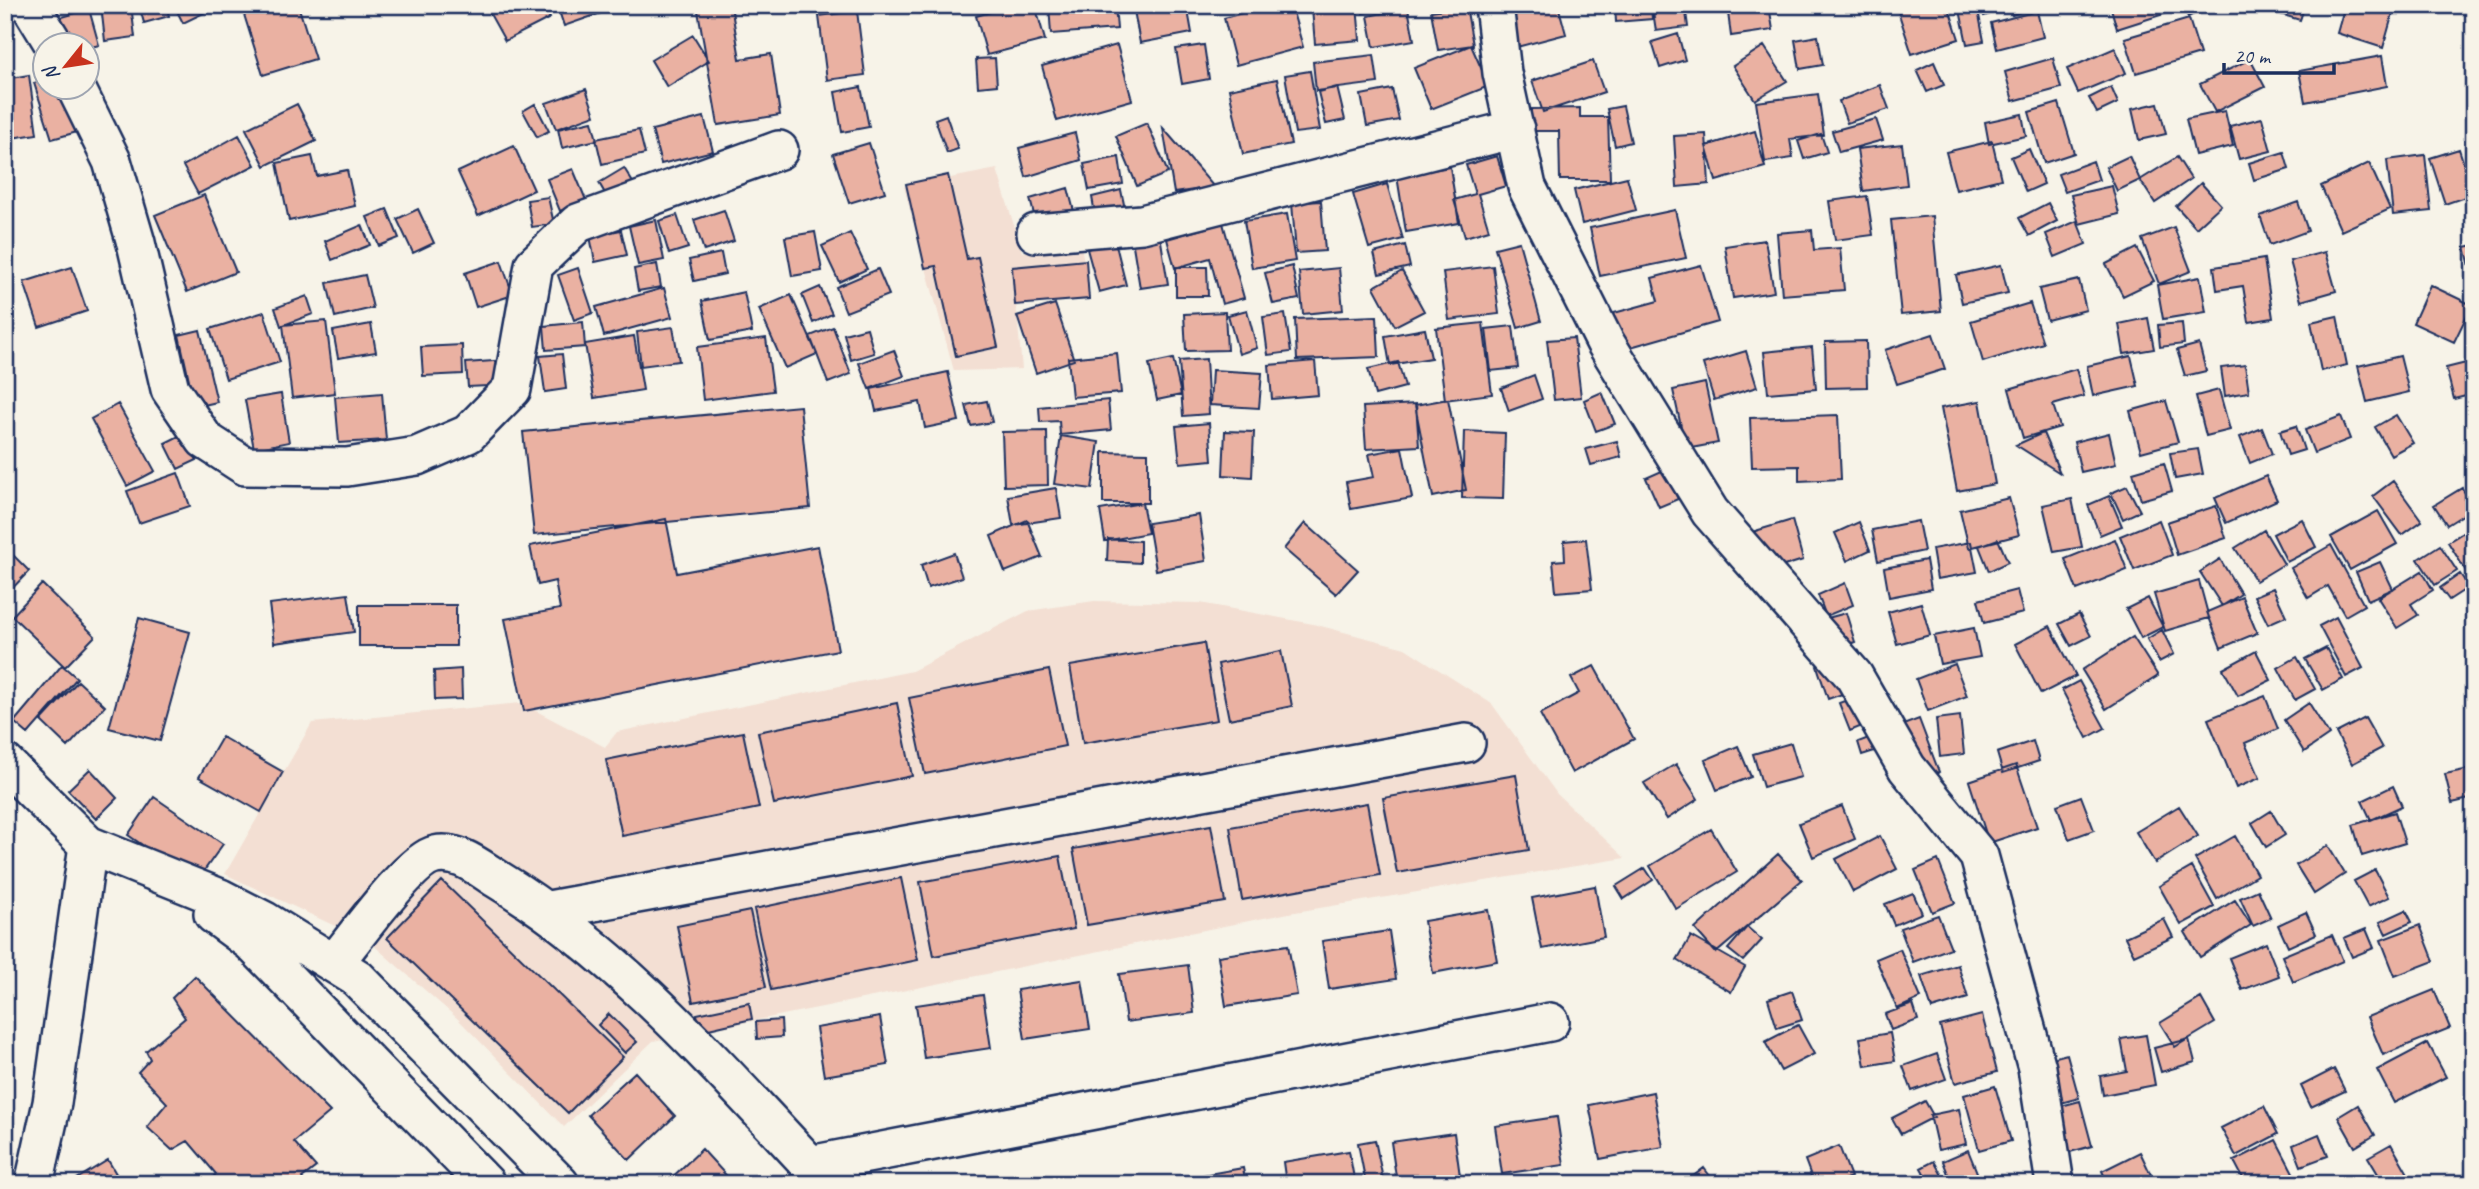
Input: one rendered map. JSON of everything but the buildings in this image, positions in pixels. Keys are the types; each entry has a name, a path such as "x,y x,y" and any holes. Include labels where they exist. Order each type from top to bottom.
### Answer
{"street":[{"path":"30,5 46,32"},
{"path":"1494,5 1502,73 1527,187 1599,330 1710,512 1854,676 1907,768 1979,856 2037,1068 2055,1184"},
{"path":"83,102 112,160 136,243 170,389 205,440 246,466 347,467 417,456 468,433 512,389 534,265 578,223 779,150"},
{"path":"1036,233 1142,224 1515,128"},
{"path":"549,910 1466,743"},
{"path":"5,763 88,845 161,877 220,898 335,962 398,1017 560,1184"},
{"path":"34,1184 52,1103 88,845"},
{"path":"335,962 415,865 437,854 462,857 549,910 620,972 712,1061 819,1174 1550,1022"},
{"path":"161,877 251,942 486,1184"}],"shaded area":[{"path":"997,169 1022,252 1081,245 1090,298 1016,303 1022,369 954,371 904,187"},
{"path":"1094,601 1200,603 1313,624 1405,648 1492,704 1557,794 1625,858 1289,913 653,1041 564,1127 458,1019 371,943 225,874 312,723 521,703 605,747 617,732 912,671 1028,611"}]}
